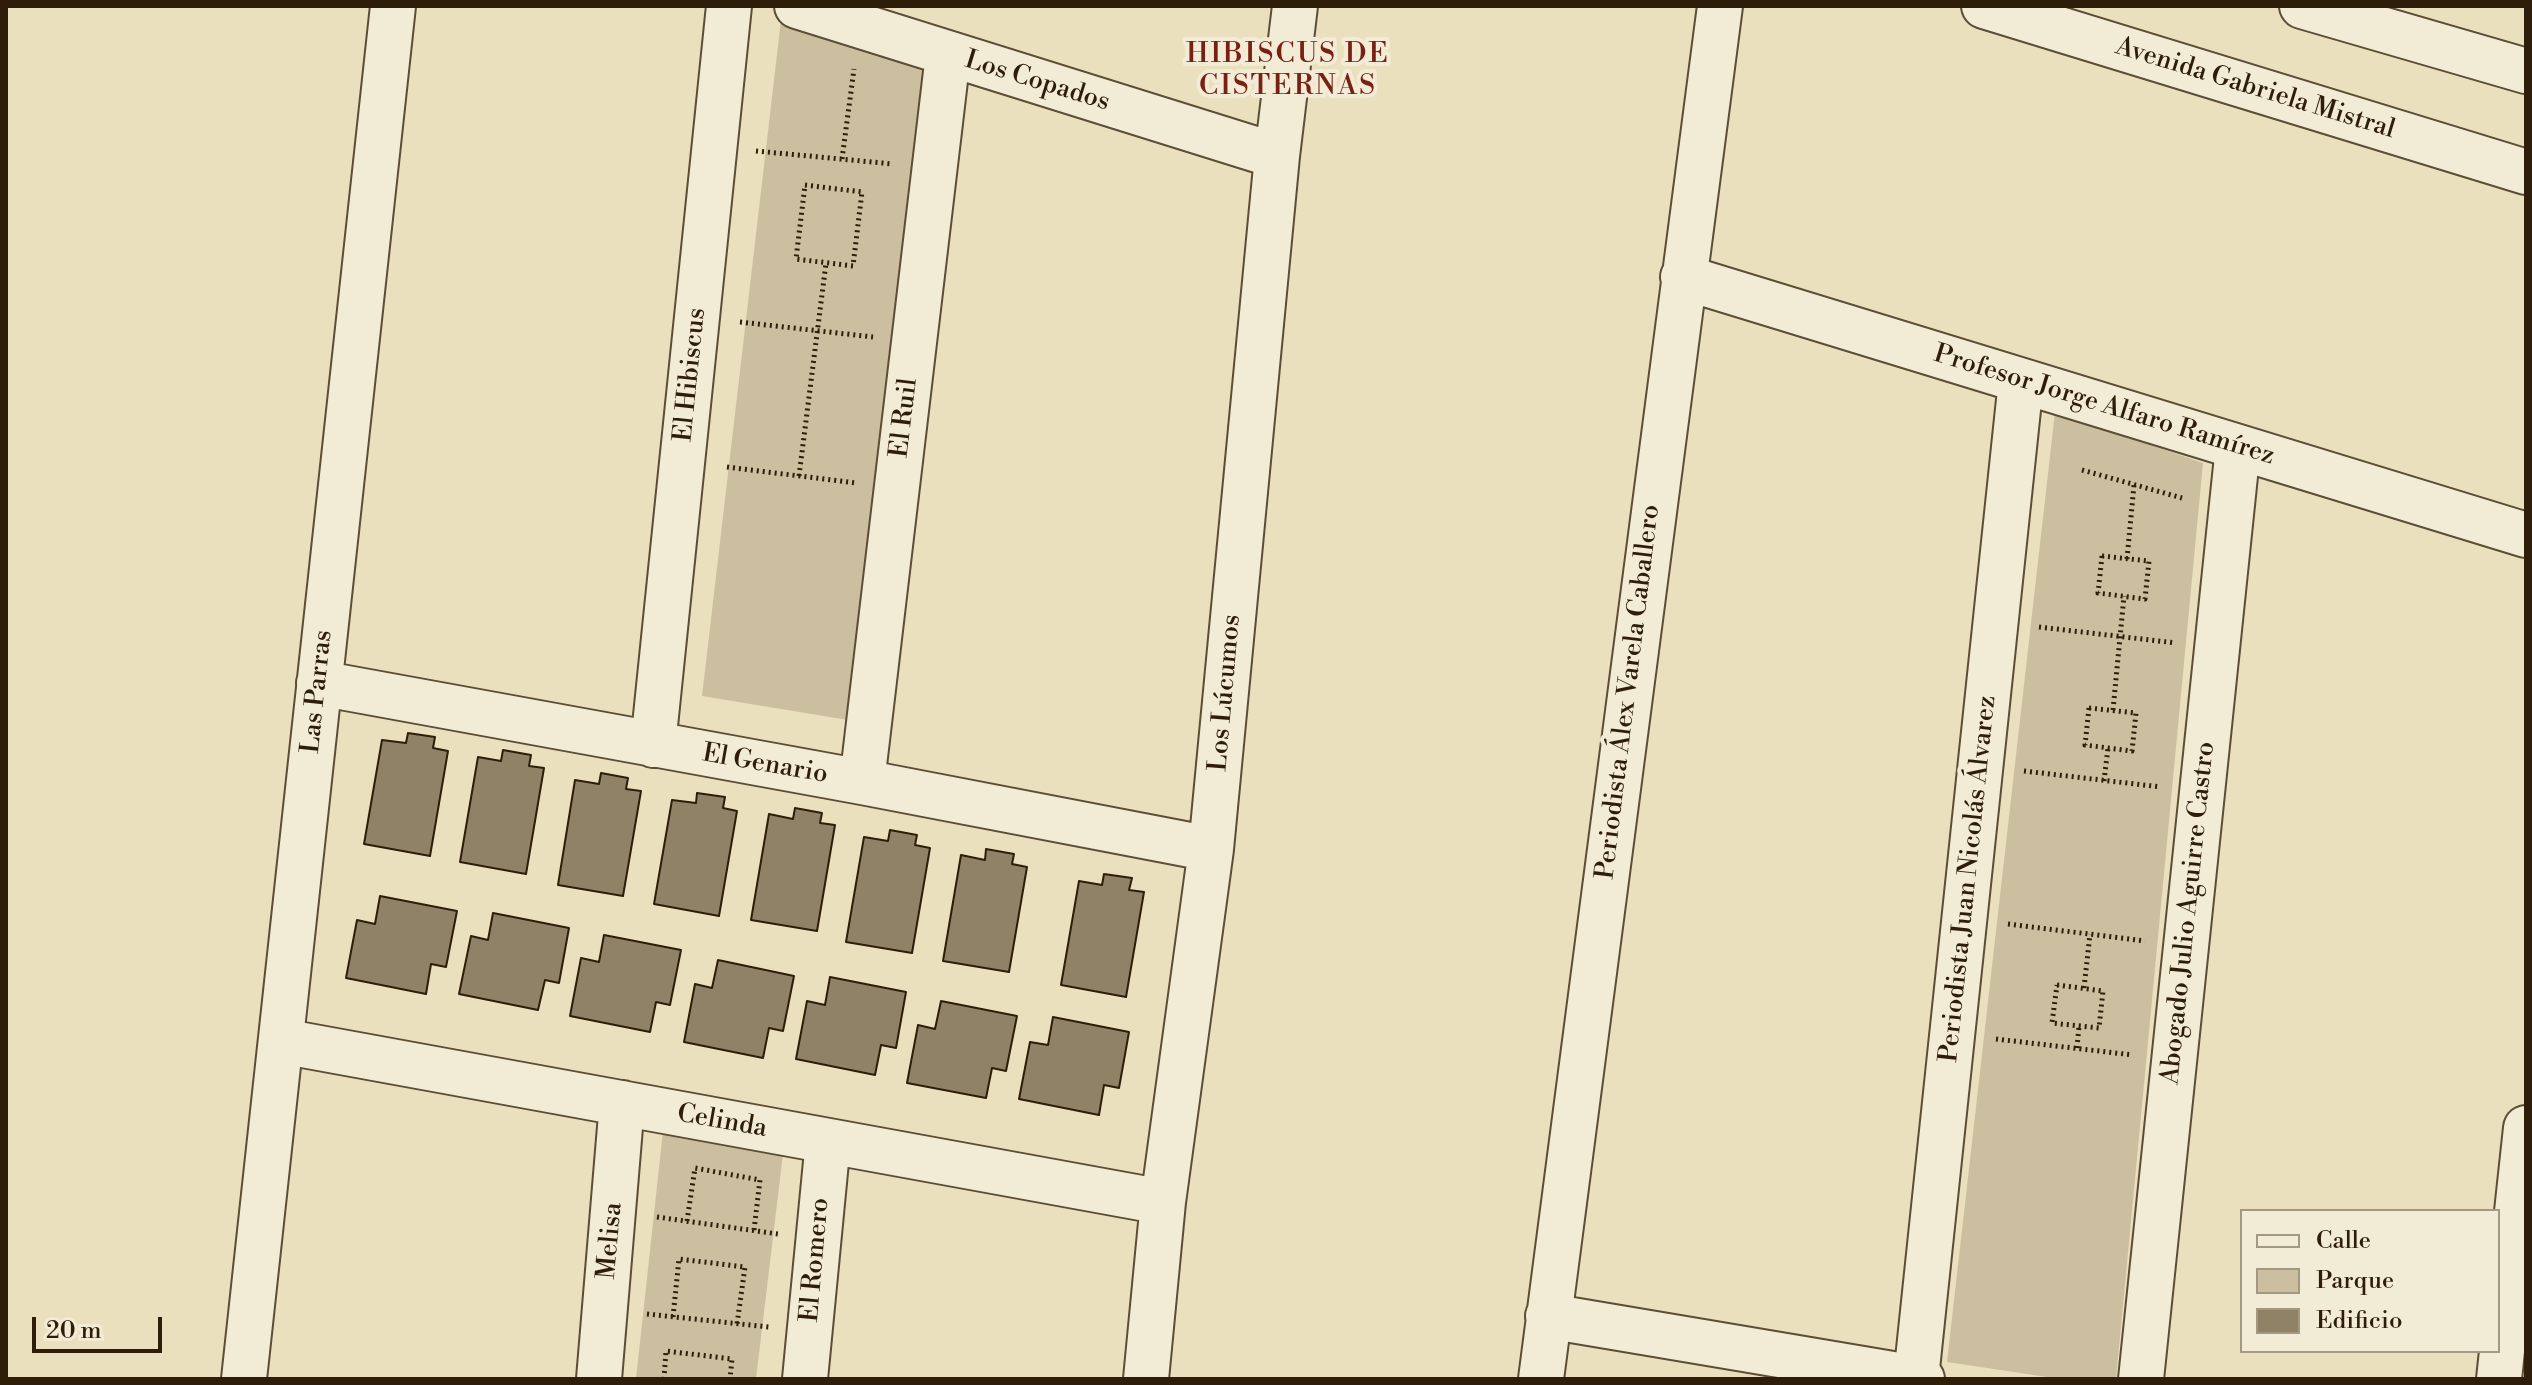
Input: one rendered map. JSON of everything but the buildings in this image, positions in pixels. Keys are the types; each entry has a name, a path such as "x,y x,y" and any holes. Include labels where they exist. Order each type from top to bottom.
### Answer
{"street":[{"name":"Las Parras","path":"244,1379 393,6"},
{"name":"El Hibiscus","path":"653,745 729,6"},
{"name":"Los Copados","path":"797,6 1277,156"},
{"name":"Los Lúcumos","path":"1146,1379 1163,1202 1211,849 1277,156 1295,6"},
{"name":"Periodista Álex Varela Caballero","path":"1541,1379 1720,6"},
{"name":"Avenida Gabriela Mistral","path":"1984,6 2526,172"},
{"path":"2302,6 2526,71"},
{"name":"El Ruil","path":"862,782 948,55"},
{"name":"Profesor Jorge Alfaro Ramírez","path":"1683,277 2526,535"},
{"name":"Periodista Juan Nicolás Álvarez","path":"1916,1378 2021,381"},
{"name":"Abogado Julio Aguirre Castro","path":"2141,1379 2238,447"},
{"name":"El Genario","path":"319,683 1211,849"},
{"name":"Celinda","path":"281,1041 1163,1202"},
{"name":"Melisa","path":"599,1379 622,1103"},
{"path":"2499,1379 2526,1128"},
{"name":"El Romero","path":"805,1379 828,1141"},
{"path":"1548,1316 1922,1379"}],"path":[{"path":"842,159 860,27"},
{"path":"714,147 934,168"},
{"path":"805,185 862,192 853,266 826,263 796,259 805,185"},
{"path":"799,476 826,263"},
{"path":"697,317 914,341"},
{"path":"682,462 896,488"},
{"path":"2082,470 2182,498"},
{"path":"2127,559 2134,485"},
{"path":"2102,556 2149,561 2145,599 2124,596 2098,593 2102,556"},
{"path":"2113,710 2124,596"},
{"path":"1996,622 2217,647"},
{"path":"2089,708 2136,713 2132,751 2108,748 2085,745 2089,708"},
{"path":"2104,781 2108,748"},
{"path":"1980,766 2202,791"},
{"path":"1965,919 2186,945"},
{"path":"2084,988 2090,934"},
{"path":"2057,985 2103,991 2099,1028 2079,1026 2052,1023 2057,985"},
{"path":"2077,1048 2079,1026"},
{"path":"1952,1034 2174,1059"},
{"path":"687,1221 695,1168 760,1180 754,1230"},
{"path":"613,1212 818,1239"},
{"path":"673,1317 679,1259 745,1267 737,1324"},
{"path":"605,1309 809,1332"},
{"path":"664,1379 666,1351 732,1359 730,1379"}],"green space":[{"path":"781,20 925,62 848,720 702,696"},
{"path":"2055,412 2203,463 2116,1379 2060,1379 1947,1362"},
{"path":"663,1131 783,1154 756,1379 636,1379"}],"district":[{"name":"HIBISCUS DE CISTERNAS","path":"1288,71"}]}
